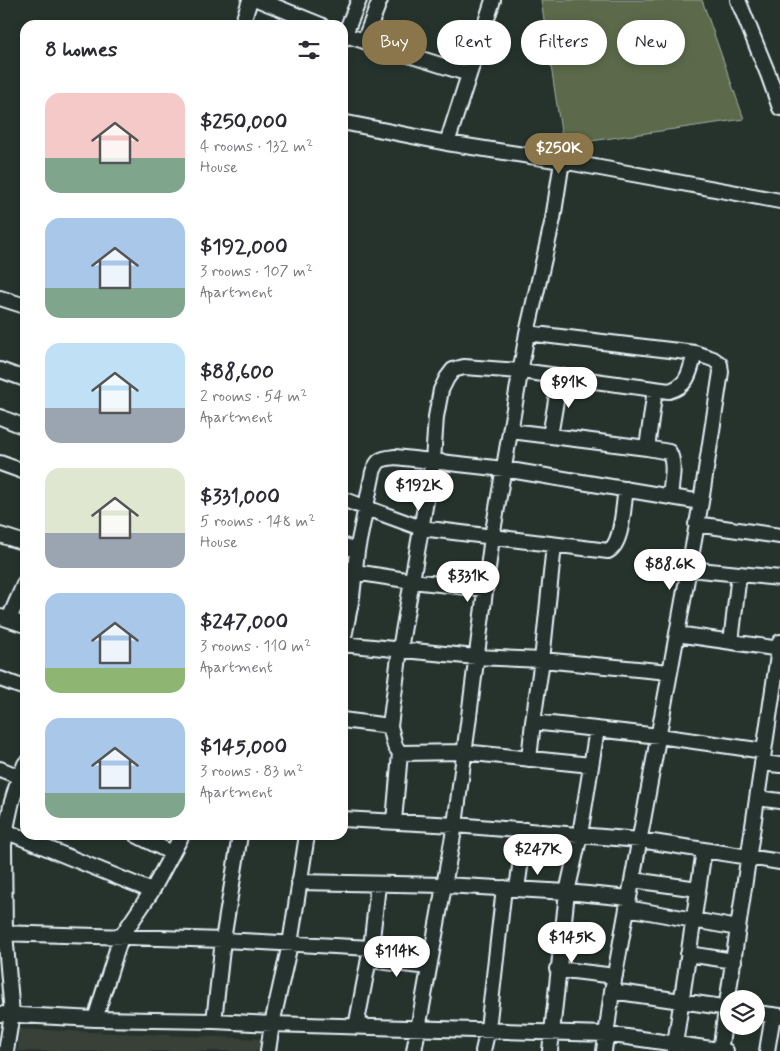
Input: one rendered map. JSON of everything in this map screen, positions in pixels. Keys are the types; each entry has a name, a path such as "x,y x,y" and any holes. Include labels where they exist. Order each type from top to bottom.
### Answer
{"street":[{"path":"244,20 250,0"},
{"path":"260,0 309,20"},
{"path":"348,24 358,0"},
{"path":"372,20 380,0"},
{"path":"447,143 493,0"},
{"path":"738,0 780,108"},
{"path":"348,37 362,41"},
{"path":"427,61 469,74"},
{"path":"348,123 447,143 562,161 780,201"},
{"path":"414,1051 455,825 492,537 527,333 553,219 562,161"},
{"path":"0,298 20,304"},
{"path":"527,333 695,353 713,359 720,364 721,372 701,502 612,991 604,1051"},
{"path":"394,821 400,753 395,746 390,726 400,650 433,461 436,417 441,390 446,378 453,370 464,366 521,371 670,390 679,388 687,377 695,353"},
{"path":"0,370 20,377"},
{"path":"550,436 560,377"},
{"path":"647,448 655,389"},
{"path":"0,417 20,425"},
{"path":"511,431 669,452 672,458 670,497"},
{"path":"348,592 355,572 357,551 372,472 376,463 382,459 395,457 504,469 701,502"},
{"path":"0,463 20,470"},
{"path":"348,501 421,528 608,551 613,548 618,537 626,489"},
{"path":"696,524 780,536"},
{"path":"0,536 20,542"},
{"path":"529,758 554,545"},
{"path":"348,547 357,551"},
{"path":"689,569 780,578"},
{"path":"355,572 412,581 485,589"},
{"path":"731,642 739,574"},
{"path":"20,590 2,617 20,623"},
{"path":"677,634 780,649"},
{"path":"730,990 763,757 775,712 780,642"},
{"path":"348,645 669,672"},
{"path":"0,679 20,686"},
{"path":"348,721 390,726"},
{"path":"534,722 659,736 763,757 780,765"},
{"path":"550,1051 557,968 567,892 580,835 597,729"},
{"path":"400,753 463,752 591,764"},
{"path":"0,769 20,772"},
{"path":"6,1051 2,871 5,831 20,783"},
{"path":"757,798 780,801"},
{"path":"348,819 526,830 640,840 780,862"},
{"path":"483,1051 510,889 526,830"},
{"path":"5,831 20,837"},
{"path":"27,840 152,891"},
{"path":"146,840 172,853"},
{"path":"95,1019 121,937 152,891 179,840"},
{"path":"214,1021 223,940 239,840"},
{"path":"268,1051 272,1024 290,944 306,840"},
{"path":"674,1047 704,850"},
{"path":"632,880 698,889"},
{"path":"299,882 444,885 567,892 628,903 738,928"},
{"path":"356,1027 370,954 378,884"},
{"path":"2,933 290,944 370,954 429,967"},
{"path":"688,954 734,960"},
{"path":"557,968 615,976"},
{"path":"612,991 720,1007"},
{"path":"6,1014 95,1019 488,1029 606,1034 674,1047 722,1051 724,1035"},
{"path":"767,1051 776,1016"}],"shaded area":[{"path":"142,840 173,840 167,852"},
{"path":"19,1029 262,1039 260,1051 18,1051"}],"green space":[{"path":"541,0 702,0 744,119 563,145 551,65 607,65 607,20 544,20"}]}
